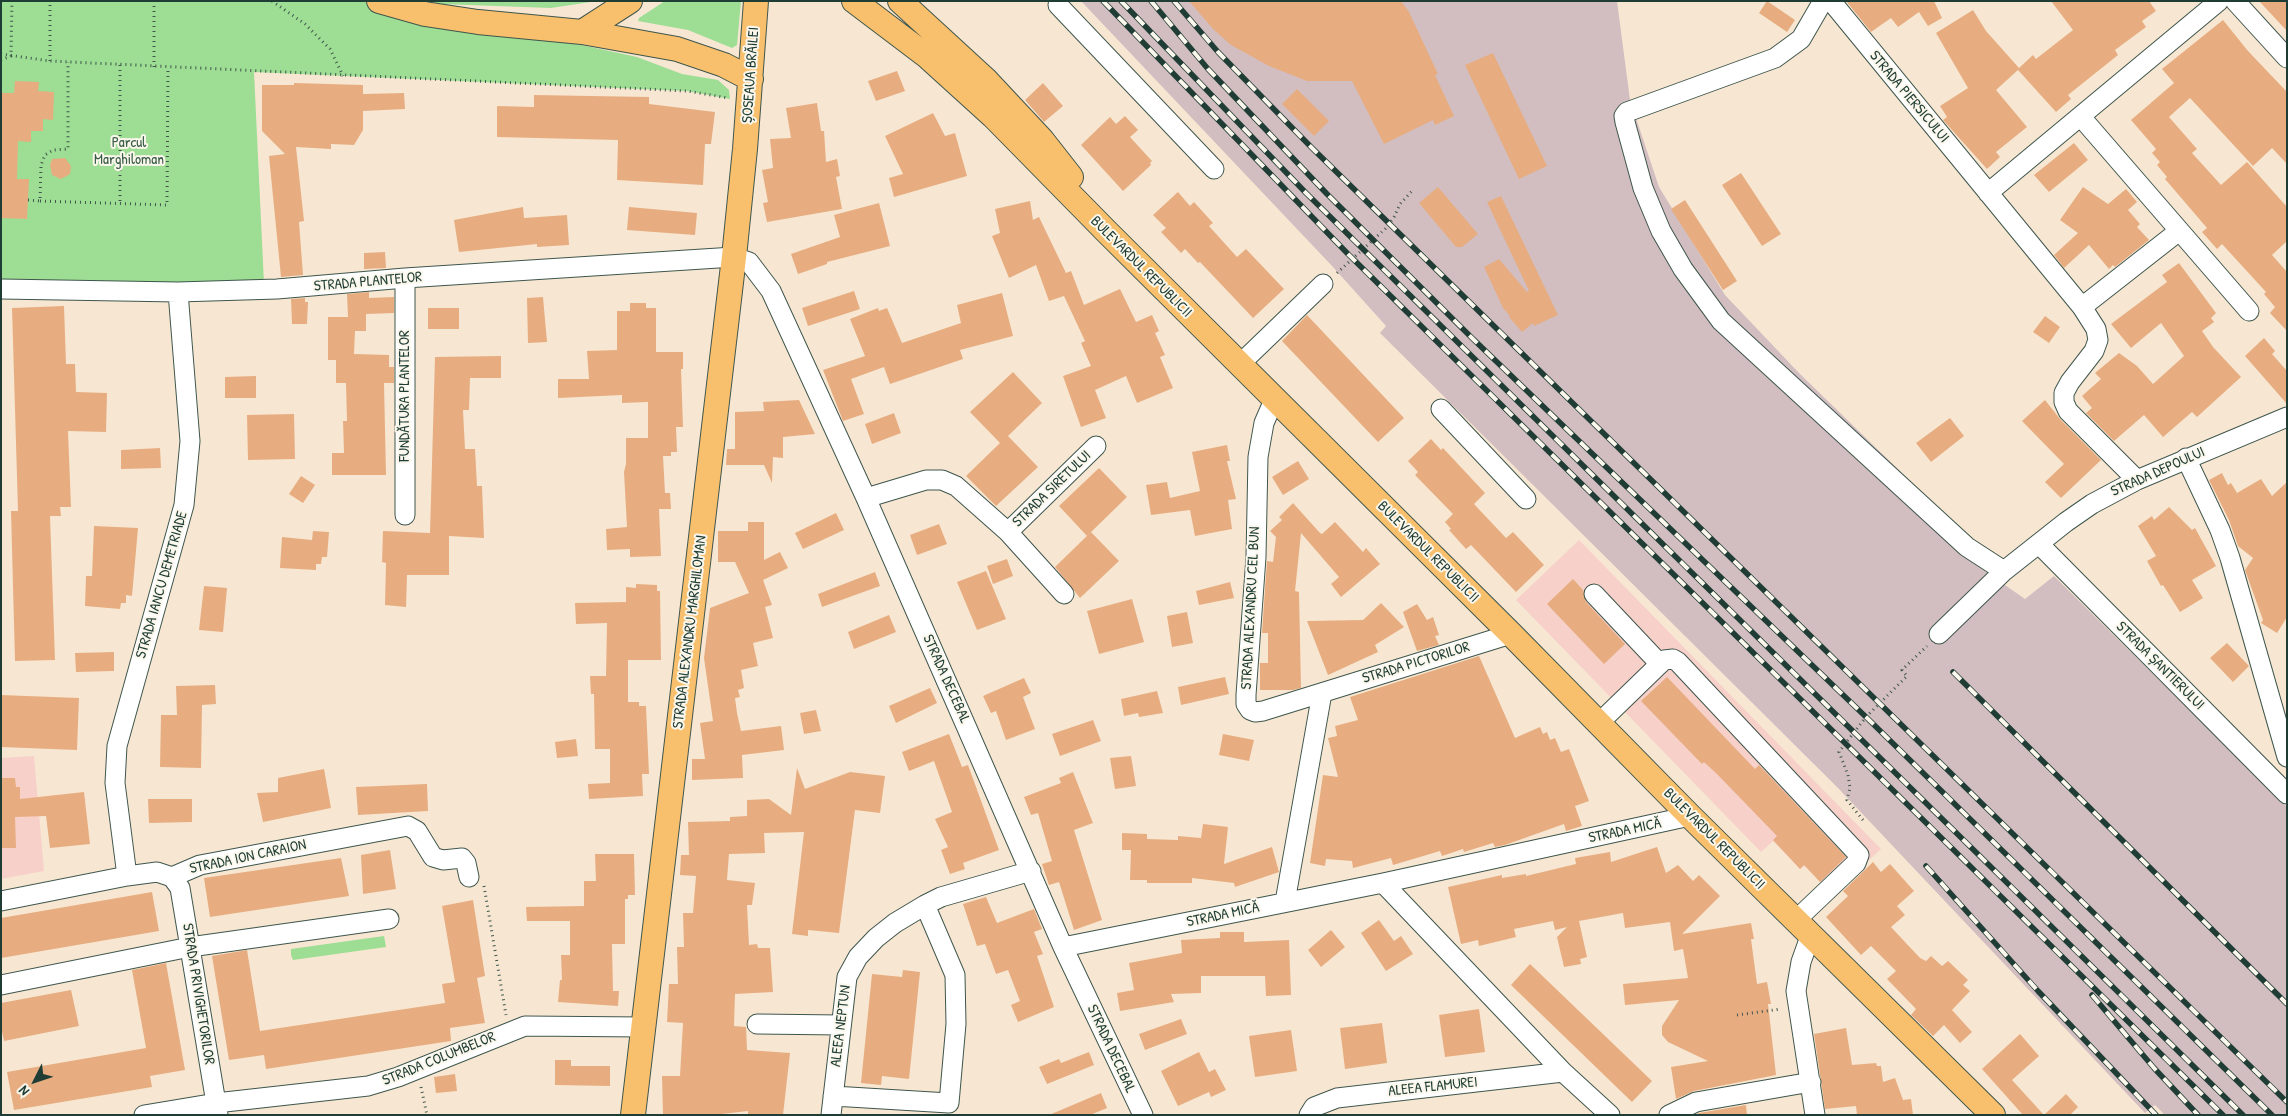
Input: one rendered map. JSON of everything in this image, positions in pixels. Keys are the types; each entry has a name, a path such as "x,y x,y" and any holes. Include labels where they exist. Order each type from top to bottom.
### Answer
{"main road":[{"path":"379,1 425,14 478,22 582,32 677,49 724,66 751,80"},
{"path":"582,32 630,1"},
{"name":"ȘOSEAUA BRĂILEI","path":"745,149 756,1"},
{"name":"BULEVARDUL REPUBLICII","path":"854,1 928,57 993,116 1106,232 1511,634 1690,816 1993,1115"},
{"path":"900,1 985,79 1030,127 1076,184 1106,232"},
{"name":"STRADA ALEXANDRU MARGHILOMAN","path":"633,1115 734,257 745,149"}],"street":[{"path":"1823,1 1801,39 1784,53 1627,112 1624,116 1625,122 1638,170 1653,211 1672,250 1694,287 1721,321 1967,547 2004,571"},
{"name":"STRADA PIERSICULUI","path":"1831,1 2082,307 2096,329 2098,340 2094,351 2070,382 2064,393 2064,402 2068,411 2136,480"},
{"path":"1988,193 2220,1"},
{"path":"2235,1 2287,58"},
{"path":"1058,5 1214,169"},
{"path":"2081,116 2249,311"},
{"path":"2082,307 2179,231"},
{"name":"STRADA PLANTELOR","path":"1,288 178,292 277,289 405,278 734,257"},
{"name":"STRADA DECEBAL","path":"734,257 749,262 771,292 866,498 1031,870 1063,947 1142,1115"},
{"name":"FUNDĂTURA PLANTELOR","path":"405,278 406,514"},
{"path":"1239,365 1323,284"},
{"name":"STRADA IANCU DEMETRIADE","path":"126,876 115,782 117,746 184,505 190,441 178,292"},
{"name":"STRADA ALEXANDRU CEL BUN","path":"1274,400 1264,423 1258,457 1256,557 1246,704 1250,710 1255,712 1322,693"},
{"path":"1441,409 1526,499"},
{"name":"STRADA DEPOULUI","path":"1938,634 2004,571 2092,504 2136,480 2287,416"},
{"name":"STRADA SIRETULUI","path":"1008,532 1096,446"},
{"path":"2186,458 2216,522 2230,558 2287,757"},
{"name":"STRADA SIRETULUI","path":"866,498 913,482 926,480 942,480 956,486 1008,532 1064,594"},
{"name":"STRADA ȘANTIERULUI","path":"2039,544 2285,787"},
{"path":"1594,594 1660,664"},
{"name":"STRADA PICTORILOR","path":"1322,693 1511,634"},
{"path":"1599,723 1660,664 1669,659 1678,662 1859,855 1856,863 1803,927 1798,978 1798,1006 1815,1115"},
{"path":"1285,902 1322,693"},
{"name":"STRADA MICĂ","path":"1063,947 1383,883 1690,816"},
{"name":"STRADA ION CARAION","path":"1,901 126,876 157,872 172,877 200,865 408,826 418,831 434,857 443,860 462,858 466,863 469,877"},
{"name":"ALEEA NEPTUN","path":"832,1106 847,977 858,956 895,923 925,905 942,897 1031,870"},
{"name":"STRADA PRIVIGHETORILOR","path":"172,877 180,888 217,1109"},
{"path":"1383,883 1563,1072 1610,1115"},
{"path":"832,1106 925,1108 949,1103 956,1024 955,975 925,905"},
{"path":"1,986 190,947 389,920"},
{"path":"757,1024 842,1025"},
{"name":"STRADA COLUMBELOR","path":"144,1115 217,1109 368,1086 398,1078 508,1031 525,1026 644,1027"},
{"name":"ALEEA FLAMUREI","path":"1309,1115 1314,1107 1337,1098 1563,1072"},
{"path":"1670,1115 1696,1102 1811,1082"}],"path":[{"path":"11,56 12,1"},
{"path":"50,1 50,61"},
{"path":"154,1 154,67"},
{"path":"272,1 304,24 330,49 343,76"},
{"path":"1,54 50,61 154,67 688,91 730,98 729,90"},
{"path":"1,60 11,56"},
{"path":"40,201 41,165 45,155 53,150 68,149 68,62"},
{"path":"120,65 120,204"},
{"path":"28,200 167,205 168,67"},
{"path":"1323,284 1375,240 1390,224 1400,204 1413,190"},
{"path":"1864,820 1847,800 1850,788 1848,775 1839,752 1866,717 1907,676 1902,670 1938,634"},
{"path":"469,877 484,885 508,1031"},
{"path":"1737,1015 1798,1006"},
{"path":"417,1070 427,1115"}],"shaded area":[{"path":"1081,1 1617,1 1630,100 1659,187 1725,295 1800,374 1972,541 1962,555 2025,599 2054,576 2287,807 2287,1115 2165,1115 2155,1105 2145,1113 1838,788 1380,333 1386,326 1333,267"},
{"path":"1579,540 1881,849 1833,894 1805,866 1800,869 1773,841 1761,852 1516,600"},
{"path":"34,756 44,871 1,879 1,758"}],"green space":[{"name":"Parcul Marghiloman","path":"1,1 379,1 637,57 682,74 718,80 729,90 730,99 687,91 254,72 264,284 1,284"},
{"path":"425,1 597,1 551,8 441,4"},
{"path":"665,1 741,1 737,45 732,48 688,30 638,21 639,18"},
{"path":"384,936 386,947 293,960 291,955 291,949"}],"building":[{"path":"1189,1 1401,1 1409,12 1438,74 1435,75 1454,116 1435,125 1433,120 1384,144 1352,81 1307,81 1269,66 1231,45 1213,29"},
{"path":"1767,1 1795,20 1787,32 1759,13"},
{"path":"1846,1 1934,1 1942,18 1928,26 1919,12 1898,27 1891,18 1871,32"},
{"path":"2051,1 2149,1 2156,11 2142,21 2146,27 2115,50 2118,55 2068,95 2071,99 2056,112 2018,70 1996,90 2027,127 1996,152 2000,157 1987,169 1943,120 1947,117 1940,106 1968,88 1936,33 1973,10 1986,31 2019,68 2033,55 2036,59 2073,30"},
{"path":"2259,1 2287,1 2287,31"},
{"path":"2223,20 2248,51 2287,92 2287,164 2272,148 2253,166 2190,98 2169,117 2197,149 2192,153 2221,185 2247,162 2287,207 2287,241 2272,255 2287,272 2287,331 2270,313 2275,307 2264,294 2266,292 2222,244 2217,249 2202,232 2207,228 2165,179 2167,177 2157,165 2160,162 2152,153 2156,149 2131,120 2174,83 2162,69"},
{"path":"1493,53 1547,166 1519,179 1465,65"},
{"path":"897,71 905,91 876,101 868,81"},
{"path":"15,81 39,82 38,91 54,92 53,120 43,119 43,131 31,131 31,142 18,141 17,179 29,179 27,219 1,218 1,93 14,93"},
{"path":"294,83 363,85 363,94 404,93 405,109 363,111 363,130 354,145 331,144 331,149 296,147 304,221 299,222 303,275 281,277 269,156 285,154 262,131 262,85 294,85"},
{"path":"1043,83 1063,106 1044,122 1025,100"},
{"path":"1297,89 1329,121 1314,136 1282,104"},
{"path":"534,95 649,97 649,104 715,112 711,144 705,144 703,185 617,180 618,140 497,137 497,106 534,107"},
{"path":"817,103 821,131 824,131 826,162 837,159 840,176 836,177 842,209 767,222 763,203 768,202 762,170 773,168 770,139 791,138 786,108"},
{"path":"933,113 945,136 955,133 967,176 894,197 889,178 903,174 885,136"},
{"path":"1125,116 1138,130 1130,137 1152,161 1151,165 1123,191 1081,145 1110,117 1116,124"},
{"path":"2074,143 2088,160 2049,192 2034,175"},
{"path":"65,158 71,166 70,174 61,179 52,175 50,165 52,159"},
{"path":"1741,173 1781,234 1762,246 1722,185"},
{"path":"1438,187 1478,234 1462,247 1456,247 1419,203"},
{"path":"2083,187 2108,204 2126,189 2137,202 2128,210 2140,224 2137,227 2149,240 2115,267 2113,265 2109,269 2089,245 2064,268 2054,255 2078,233 2060,220"},
{"path":"1178,192 1190,206 1194,202 1213,223 1209,226 1237,257 1246,249 1284,289 1253,318 1200,262 1198,263 1185,249 1181,253 1161,232 1166,228 1153,215"},
{"path":"1501,196 1558,315 1534,326 1533,323 1522,332 1503,308 1484,267 1499,259 1527,292 1529,291 1487,202"},
{"path":"1685,200 1737,281 1723,290 1671,209"},
{"path":"1030,201 1033,220 1039,217 1066,273 1071,271 1084,305 1120,289 1136,322 1152,315 1159,331 1155,333 1165,355 1160,357 1173,388 1137,403 1126,376 1095,390 1106,418 1081,427 1063,376 1091,366 1081,343 1085,341 1064,296 1049,301 1036,265 1009,278 992,236 1000,233 995,209"},
{"path":"879,203 890,246 827,262 827,264 798,274 791,254 840,237 834,215"},
{"path":"523,207 524,218 567,215 569,245 537,247 537,244 459,252 454,220"},
{"path":"629,207 697,213 695,235 627,230"},
{"path":"385,252 386,268 364,269 364,253"},
{"path":"2179,263 2216,313 2211,318 2214,322 2202,331 2213,347 2241,377 2197,417 2192,412 2163,437 2144,415 2114,441 2086,413 2092,408 2082,396 2101,379 2095,373 2119,353 2137,366 2153,384 2184,356 2161,323 2131,348 2111,324 2167,282 2162,275"},
{"path":"854,291 860,309 808,326 802,308"},
{"path":"369,292 369,298 394,297 394,313 366,314 366,331 355,331 354,354 389,355 389,367 394,367 394,383 384,383 386,475 332,475 332,453 344,453 343,421 347,421 346,383 336,383 336,360 328,360 328,317 348,317 347,294"},
{"path":"1002,293 1013,336 960,350 963,359 890,384 884,367 851,379 864,414 843,421 823,370 865,356 850,319 878,308 879,311 887,308 902,343 961,323 957,305"},
{"path":"543,297 547,342 528,343 527,298"},
{"path":"305,298 305,302 308,302 307,324 292,324 291,299"},
{"path":"630,303 646,303 646,308 656,308 656,352 683,352 683,369 681,369 683,427 676,427 677,452 671,452 671,456 663,456 665,493 670,493 671,509 659,509 661,556 630,557 630,549 607,550 606,529 627,527 624,472 626,464 626,438 648,438 648,402 622,403 622,395 558,398 558,379 589,379 587,351 617,350 617,311 630,311"},
{"path":"64,306 66,364 75,364 76,392 107,393 106,432 68,431 71,507 60,507 61,516 50,516 55,660 15,661 11,511 18,511 12,308"},
{"path":"428,308 459,308 459,329 428,329"},
{"path":"1307,315 1404,418 1378,442 1282,341"},
{"path":"2045,316 2060,327 2049,343 2033,332"},
{"path":"2264,338 2275,351 2272,354 2287,371 2287,404 2245,356"},
{"path":"501,356 501,378 470,378 469,410 463,410 465,449 475,449 477,486 482,486 484,538 449,536 449,575 407,575 406,607 385,605 386,563 382,562 383,531 430,533 435,357"},
{"path":"1013,372 1042,403 1008,436 1038,467 996,506 966,476 1000,443 970,412"},
{"path":"256,376 256,398 225,398 225,377"},
{"path":"799,400 815,434 783,437 783,458 773,457 772,483 764,465 726,465 727,449 735,449 735,412 764,411 763,402"},
{"path":"2045,400 2060,419 2101,460 2061,498 2045,482 2064,464 2022,421"},
{"path":"894,413 901,433 872,444 865,424"},
{"path":"294,414 295,459 248,460 247,415"},
{"path":"1950,418 1964,436 1931,462 1916,443"},
{"path":"1431,439 1441,450 1443,448 1485,493 1474,504 1506,538 1513,532 1544,565 1516,592 1471,545 1466,549 1449,530 1451,529 1445,522 1453,514 1415,475 1418,472 1408,461"},
{"path":"1227,445 1230,461 1227,461 1236,499 1228,500 1232,529 1195,536 1190,510 1151,515 1146,485 1167,482 1170,498 1200,491 1192,452"},
{"path":"160,448 161,468 121,469 121,450"},
{"path":"1298,461 1309,479 1283,495 1272,477"},
{"path":"1099,468 1127,497 1087,536 1059,506"},
{"path":"2222,473 2228,485 2231,483 2237,493 2261,479 2272,496 2287,482 2287,617 2277,633 2261,623 2263,620 2245,570 2253,558 2238,546 2229,520 2209,480"},
{"path":"301,476 315,485 303,503 289,494"},
{"path":"1293,503 1320,533 1322,534 1335,522 1363,552 1366,548 1380,564 1341,597 1331,584 1339,577 1301,533 1295,591 1299,592 1301,688 1293,690 1260,690 1260,663 1268,663 1268,633 1262,633 1267,561 1273,562 1276,537 1270,531 1282,520 1279,517"},
{"path":"2169,507 2192,530 2195,528 2216,566 2192,580 2203,598 2180,612 2163,585 2161,586 2147,561 2156,556 2138,526 2152,516 2154,520"},
{"path":"836,513 844,530 803,549 795,533"},
{"path":"748,522 764,522 764,560 780,552 788,568 763,580 772,605 765,607 773,638 753,643 758,666 741,670 744,688 738,690 740,697 735,698 737,713 741,731 781,726 784,750 742,755 743,778 692,780 692,759 705,759 700,723 713,721 704,658 710,608 749,593 735,562 718,562 718,531 748,531"},
{"path":"939,524 947,544 917,555 910,535"},
{"path":"94,526 138,528 132,596 126,595 126,603 121,603 120,609 85,606 86,576 92,576"},
{"path":"313,531 329,532 327,557 322,557 321,564 316,564 316,570 280,568 282,537 312,540"},
{"path":"1091,532 1119,561 1080,598 1055,567"},
{"path":"1007,559 1013,576 993,584 987,566"},
{"path":"986,571 1006,619 977,630 957,582"},
{"path":"875,572 880,586 822,607 818,594"},
{"path":"1573,579 1583,590 1586,602 1625,644 1604,664 1547,604"},
{"path":"1230,582 1234,598 1199,605 1196,591"},
{"path":"636,584 657,585 657,591 660,591 661,660 628,660 628,702 639,702 639,706 646,706 649,774 642,774 643,796 589,799 588,784 610,783 610,749 595,749 594,694 591,694 590,676 606,676 607,623 576,624 575,603 626,602 626,587 636,588"},
{"path":"204,586 227,588 223,632 199,630"},
{"path":"1132,599 1144,642 1099,654 1087,611"},
{"path":"1381,603 1404,627 1375,645 1378,652 1328,675 1307,621 1363,620"},
{"path":"1417,604 1427,620 1433,617 1439,635 1435,636 1439,645 1417,651 1403,612"},
{"path":"1187,612 1193,643 1172,647 1167,616"},
{"path":"889,615 896,632 854,649 848,632"},
{"path":"2227,643 2249,666 2233,682 2210,658"},
{"path":"114,652 114,671 76,672 75,653"},
{"path":"1479,656 1515,738 1540,727 1543,734 1547,732 1550,740 1555,738 1561,752 1569,749 1589,801 1575,806 1582,826 1566,831 1564,824 1505,845 1495,847 1493,843 1464,852 1463,849 1442,856 1440,851 1393,865 1391,858 1353,868 1352,861 1326,859 1325,866 1310,863 1323,775 1338,777 1328,738 1337,736 1335,726 1358,720 1350,697"},
{"path":"1225,677 1229,694 1181,705 1178,687"},
{"path":"1667,677 1755,769 1759,765 1846,857 1820,882 1804,865 1800,869 1773,840 1777,836 1717,774 1704,762 1702,764 1641,701"},
{"path":"1024,678 1031,693 1023,697 1035,729 1006,740 996,711 991,713 983,696"},
{"path":"215,685 216,704 202,705 201,768 160,767 161,715 177,715 176,686"},
{"path":"930,688 937,703 896,723 889,706"},
{"path":"1157,691 1163,713 1139,717 1138,713 1124,716 1121,699"},
{"path":"1,695 79,698 77,750 1,747"},
{"path":"816,710 821,731 804,734 800,713"},
{"path":"1093,720 1101,741 1060,756 1052,734"},
{"path":"949,734 962,767 968,765 999,850 963,863 965,869 950,874 941,850 948,847 935,819 952,812 934,761 909,771 902,752"},
{"path":"1223,734 1254,740 1249,761 1219,755"},
{"path":"576,739 578,756 557,758 555,742"},
{"path":"1131,756 1136,786 1115,789 1110,758"},
{"path":"797,768 805,789 850,772 885,776 880,813 855,810 839,933 808,930 808,936 792,934 804,832 764,833 765,853 729,854 727,880 755,883 752,905 747,905 749,945 757,944 758,948 770,948 773,992 735,994 734,1026 746,1027 747,1050 790,1053 783,1115 748,1115 748,1111 713,1115 663,1115 662,1076 680,1076 683,1023 667,1022 669,984 678,984 677,947 684,947 683,913 693,913 696,876 680,875 681,855 689,855 688,822 730,821 730,817 747,816 747,800 769,799 791,815"},
{"path":"324,769 331,808 263,822 257,793 278,792 278,778"},
{"path":"1073,772 1093,823 1074,830 1102,920 1074,930 1059,882 1049,885 1042,864 1052,861 1038,813 1031,815 1024,797 1061,783 1059,778"},
{"path":"1,778 15,778 16,787 20,787 20,799 84,792 90,844 50,848 46,816 15,817 16,848 1,848"},
{"path":"427,784 428,811 358,815 356,787"},
{"path":"148,799 192,799 192,822 149,823"},
{"path":"1203,824 1228,827 1224,864 1272,847 1279,872 1235,887 1234,883 1192,878 1192,883 1147,883 1147,880 1130,880 1131,850 1122,850 1122,833 1147,834 1147,839 1178,840 1178,836 1201,838"},
{"path":"1657,847 1666,873 1678,865 1693,881 1699,875 1720,896 1682,934 1751,923 1754,939 1751,939 1757,984 1767,982 1771,1004 1768,1004 1776,1075 1694,1091 1676,1099 1671,1067 1708,1061 1668,1042 1662,1035 1662,1026 1679,1000 1625,1005 1623,984 1688,978 1683,949 1674,951 1670,922 1625,928 1623,913 1579,921 1587,957 1580,959 1581,964 1564,967 1557,937 1567,927 1555,930 1553,921 1514,929 1516,937 1479,946 1478,940 1461,944 1448,887 1502,875 1502,878 1526,874 1526,876 1576,864 1575,858 1610,852 1611,862"},
{"path":"390,850 396,889 363,894 361,855"},
{"path":"595,854 634,854 635,895 628,895 628,899 625,899 625,944 612,944 613,991 619,991 618,1006 558,1002 560,980 562,980 561,955 570,955 570,921 527,921 526,907 584,906 584,881 596,881"},
{"path":"341,858 349,896 210,917 204,878"},
{"path":"1873,862 1881,872 1890,864 1914,891 1897,906 1905,915 1891,927 1920,958 1926,961 1931,956 1942,966 1948,961 1968,980 1963,985 1970,991 1952,1010 1972,1032 1960,1043 1944,1025 1933,1036 1911,1015 1916,1009 1887,979 1896,971 1871,946 1861,955 1826,917 1848,896 1843,891"},
{"path":"152,892 159,931 1,958 1,918"},
{"path":"986,897 997,923 1034,909 1042,929 1034,932 1043,954 1037,956 1054,1007 1018,1022 1011,1005 1020,1001 1008,970 996,974 985,944 977,946 963,904"},
{"path":"473,900 485,976 477,978 485,1023 450,1028 451,1041 266,1069 264,1055 229,1060 212,956 247,950 260,1031 445,1003 442,984 455,982 442,906"},
{"path":"1379,920 1394,941 1401,936 1413,954 1386,971 1361,933"},
{"path":"1331,930 1345,947 1321,967 1308,950"},
{"path":"1220,932 1244,932 1244,942 1289,940 1291,995 1266,996 1265,976 1201,976 1201,993 1171,994 1174,1002 1120,1011 1117,993 1134,990 1129,963 1182,953 1181,940 1220,938"},
{"path":"166,963 185,1070 150,1076 152,1087 14,1110 7,1072 146,1048 132,970"},
{"path":"1530,964 1652,1081 1632,1102 1511,985"},
{"path":"903,970 920,972 909,1079 882,1076 881,1085 861,1083 872,974 902,977"},
{"path":"71,990 79,1026 4,1041 1,1027 1,1003"},
{"path":"1479,1009 1485,1052 1445,1057 1439,1015"},
{"path":"1181,1019 1187,1034 1145,1050 1139,1034"},
{"path":"1382,1023 1387,1063 1345,1069 1340,1028"},
{"path":"1846,1028 1852,1065 1876,1063 1877,1066 1881,1066 1883,1082 1895,1078 1903,1100 1911,1099 1913,1115 1857,1115 1856,1106 1825,1109 1814,1034"},
{"path":"1291,1030 1297,1071 1255,1077 1249,1036"},
{"path":"2020,1034 2039,1056 2012,1080 2044,1115 2023,1115 1982,1069"},
{"path":"1089,1052 1094,1065 1047,1084 1039,1067 1059,1059 1061,1063"},
{"path":"1199,1052 1209,1072 1215,1069 1226,1090 1211,1097 1209,1092 1178,1106 1161,1071"},
{"path":"555,1060 571,1060 571,1066 610,1066 610,1086 555,1085"},
{"path":"455,1074 457,1091 436,1093 434,1077"},
{"path":"1101,1093 1107,1108 1090,1115 1049,1115"},
{"path":"2066,1094 2078,1107 2070,1115 2044,1115"},
{"path":"1746,1105 1747,1115 1695,1115 1699,1113"}],"railway":[{"path":"1103,1 1348,254 2223,1115"},
{"path":"1121,1 1306,193 2243,1115"},
{"path":"1151,1 1208,69 1327,194 1472,338 1866,717 2272,1115"},
{"path":"1174,1 1218,52 1311,147 2287,1102"},
{"path":"1953,672 2287,1004"},
{"path":"1926,866 2038,991 2156,1115"},
{"path":"2092,995 2154,1068 2198,1115"}]}
